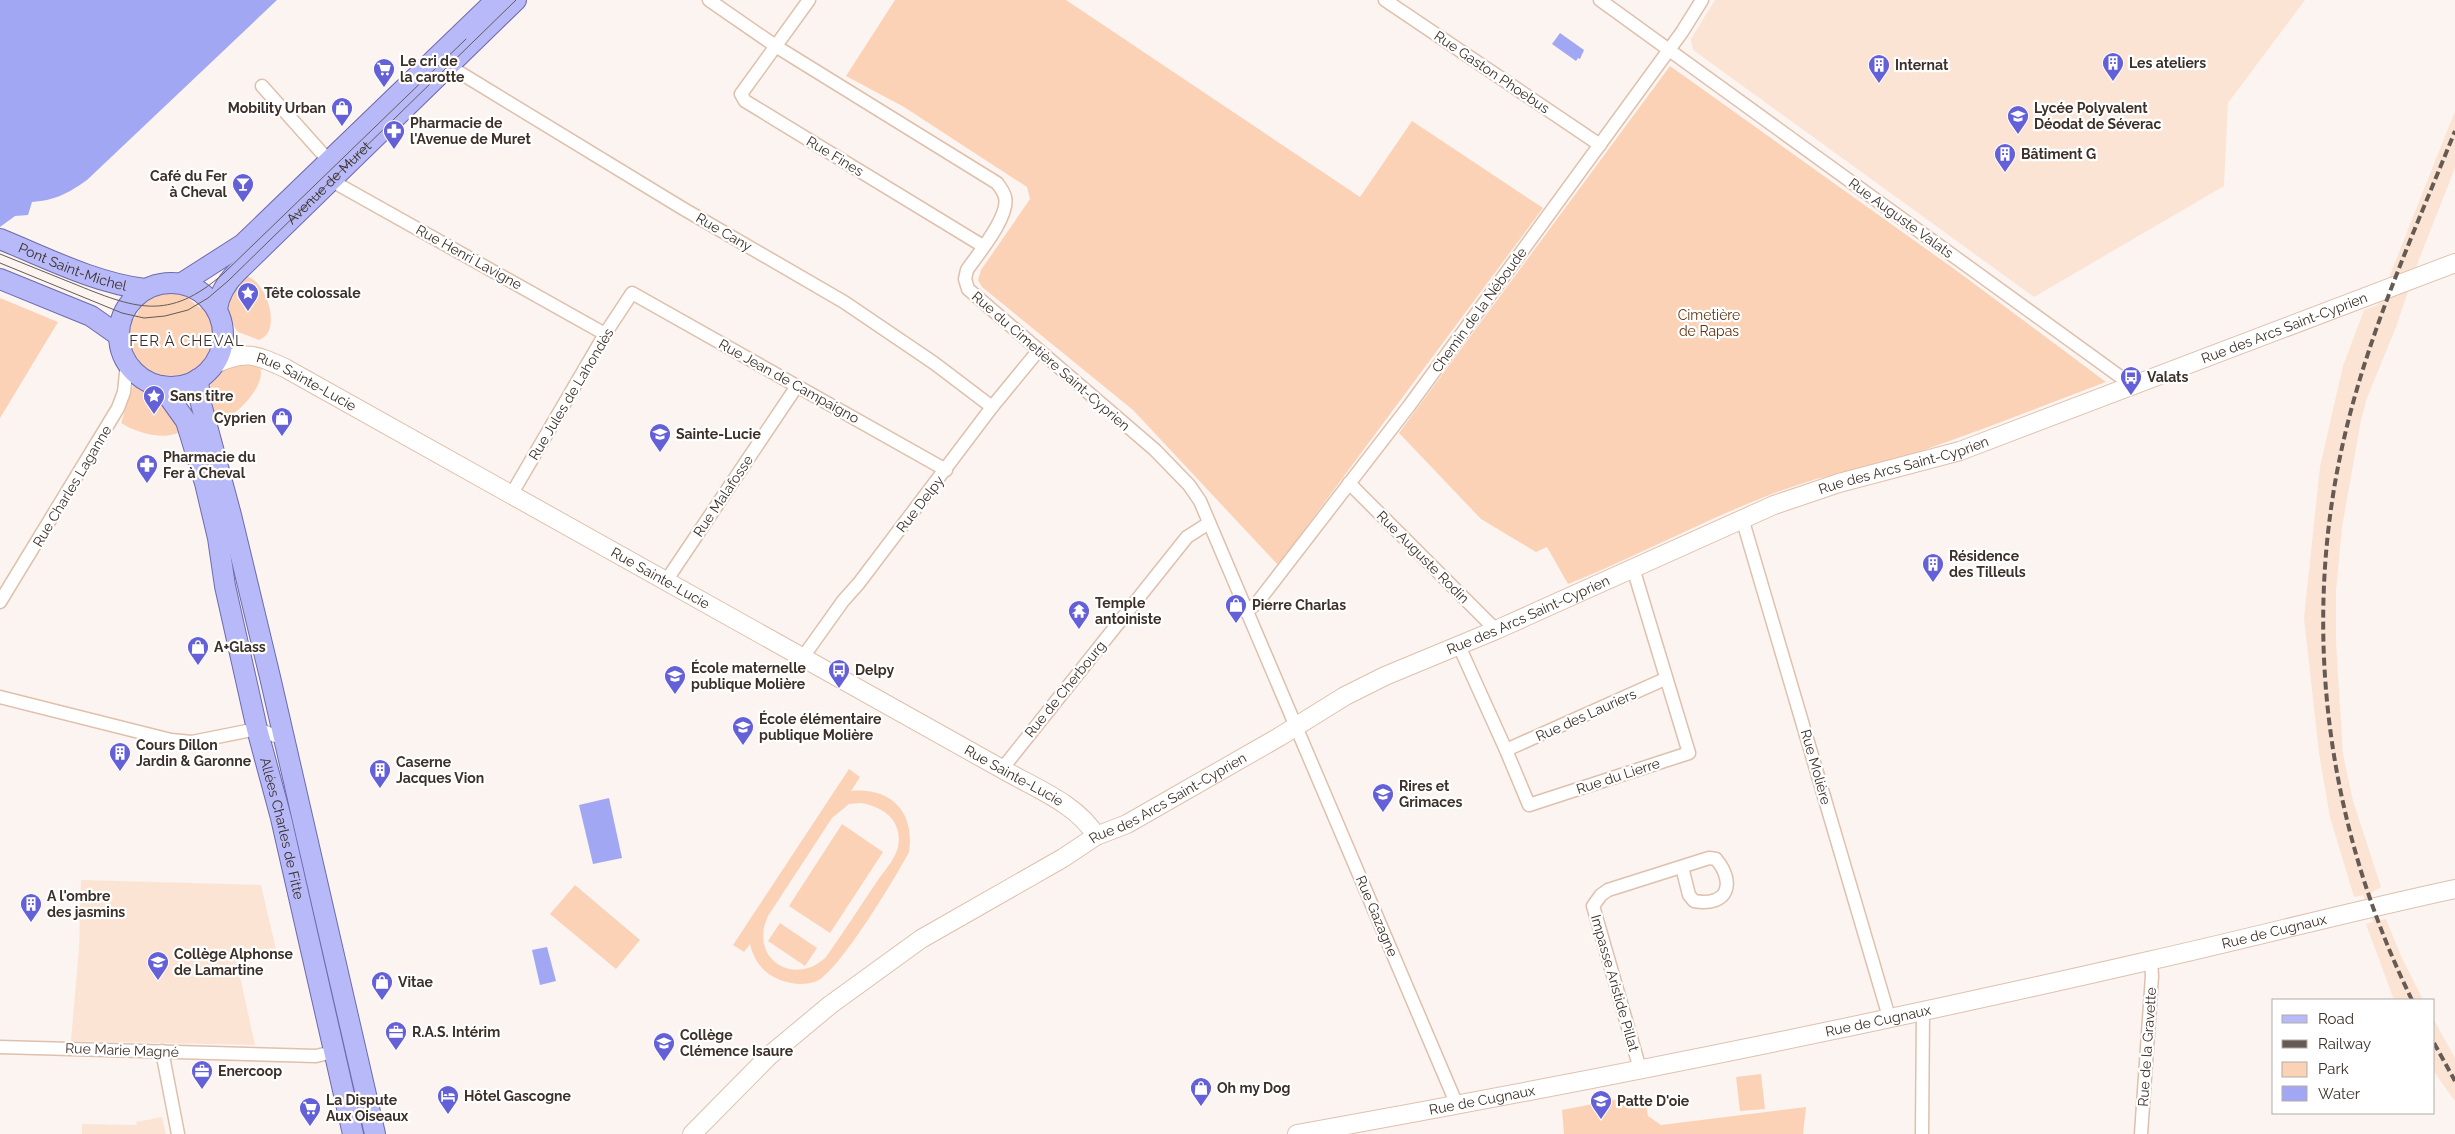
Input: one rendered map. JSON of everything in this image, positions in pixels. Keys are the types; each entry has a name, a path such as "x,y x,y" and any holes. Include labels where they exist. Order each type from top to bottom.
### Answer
{"main road":[{"name":"Avenue de Muret","path":"182,284 243,244 496,0"},
{"name":"Avenue de Muret","path":"217,310 218,301 228,281 516,0"},
{"name":"Pont Saint-Michel","path":"0,239 78,271 125,286 145,289"},
{"path":"0,279 90,316 118,335"},
{"path":"170,282 182,284 201,292 217,310 221,320 223,341 214,366 198,379 180,386 161,386 142,378 127,364 119,345 119,324 128,304 145,289 170,282"},
{"name":"Allées Charles de Fitte","path":"198,379 202,407 231,516 375,1134"},
{"name":"Allées Charles de Fitte","path":"161,386 186,422 206,483 218,538 225,586 257,729 281,818 353,1134"}],"street":[{"name":"Rue du Cimetière Saint-Cyprien","path":"710,0 777,47 997,183 1005,196 1005,208 1000,222 967,270 965,279 968,289 1154,450 1189,485 1200,501 1296,727"},
{"path":"777,47 809,0"},
{"name":"Rue Gaston Phoebus","path":"1385,0 1600,145"},
{"name":"Rue Auguste Valats","path":"1600,0 2133,386"},
{"name":"Chemin de la Néboude","path":"1246,612 1257,603 1414,399 1669,50 1702,0"},
{"name":"Rue Fines","path":"777,47 768,55 741,94 745,101 983,246"},
{"name":"Rue Cany","path":"449,66 674,203 844,302 934,363 992,407"},
{"path":"262,86 329,161"},
{"name":"Rue Henri Lavigne","path":"332,181 605,334"},
{"name":"Rue des Arcs Saint-Cyprien","path":"692,1134 770,1055 830,1005 921,939 1063,858 1096,836 1127,824 1296,727 1345,696 1384,676 1496,630 1742,518 1808,493 1960,450 2455,263"},
{"name":"Rue Jules de Lahondès","path":"510,495 605,334 632,294"},
{"name":"Rue Jean de Campaigno","path":"632,294 946,470"},
{"name":"Rue Delpy","path":"803,658 843,600 859,583 992,407 1038,351"},
{"name":"Rue Sainte-Lucie","path":"214,366 241,354 271,362 1002,768 1064,805 1086,821 1096,836"},
{"name":"Rue Charles Laganne","path":"0,602 118,408 124,392 127,364"},
{"name":"Rue Malafosse","path":"666,581 797,386"},
{"name":"Rue Auguste Rodin","path":"1349,484 1496,630"},
{"name":"Rue Molière","path":"1742,518 1890,1017"},
{"name":"Rue de Cherbourg","path":"1002,768 1187,537 1209,523"},
{"name":"Rue du Lierre","path":"1459,646 1529,805 1689,753 1665,679 1633,568"},
{"name":"Rue des Lauriers","path":"1506,750 1665,679"},
{"path":"0,697 171,740 192,742 257,729 284,739"},
{"name":"Rue Gazagne","path":"1296,727 1456,1105"},
{"name":"Impasse Aristide Pillat","path":"1640,1069 1593,906 1601,894 1608,890 1682,867"},
{"name":"Rue de Cugnaux","path":"1297,1134 1640,1069 1890,1017 2151,961 2363,908 2455,889"},
{"name":"Rue de la Gravette","path":"2141,1134 2152,976 2151,961"},
{"path":"1922,1134 1923,1010"},
{"name":"Rue Marie Magné","path":"0,1047 316,1056 333,1052"},
{"path":"162,1052 178,1134"}],"shaded area":[{"name":"Lycée Polyvalent Déodat de Séverac","path":"1715,0 2305,0 2228,103 2224,186 2034,297 1693,50 1691,39"},
{"path":"2455,111 2455,168 2418,262 2396,327 2367,398 2361,420 2342,527 2336,591 2336,642 2343,754 2353,801 2381,887 2371,893 2380,920 2386,919 2401,956 2422,999 2394,999 2366,924 2373,922 2363,895 2354,897 2330,817 2319,753 2304,618 2320,467 2343,366 2364,310 2378,305"},
{"name":"Collège Alphonse de Lamartine","path":"81,880 261,885 278,958 236,958 255,1045 71,1041 79,948"},
{"path":"2435,1022 2455,1058 2455,1101 2435,1073"},
{"path":"162,1117 166,1134 82,1134 82,1124 137,1125 136,1122"}],"green space":[{"path":"895,0 1066,0 1360,197 1412,121 1543,208 1278,565 1133,410 982,287 978,280 981,270 1030,199 1027,187 904,107 846,76"},
{"name":"Cimetière de Rapas","path":"1670,66 1957,271 2106,382 1925,450 1864,469 1816,479 1784,490 1722,515 1568,584 1547,547 1536,552 1481,519 1399,433"},
{"path":"244,276 252,278 259,285 269,305 270,327 266,335 259,340 238,332 229,320 226,301"},
{"path":"167,291 186,294 184,295 200,308 203,306 210,316 212,323 213,335 209,355 198,368 183,375 165,375 148,370 135,359 128,342 130,319 134,319 144,302 142,301"},
{"path":"0,298 58,322 0,418"},
{"path":"240,361 259,365 261,373 255,391 231,415 223,420 215,421 209,400 211,384 220,372"},
{"path":"134,383 164,401 172,412 179,432 166,436 150,434 121,423"},
{"path":"849,769 860,777 851,791 878,793 889,798 897,805 904,814 908,825 910,838 909,852 866,922 827,974 817,981 808,984 784,981 769,974 760,966 750,944 744,952 733,945","holes":["861,803 869,805 890,817 898,830 898,847 889,866 826,957 814,966 801,970 788,969 778,964 769,956 764,944 763,931 768,916 832,818 849,804"]},
{"path":"842,824 883,852 830,933 789,906"},
{"path":"575,885 640,940 616,969 550,914"},
{"path":"780,923 817,948 805,966 768,941"},
{"path":"1761,1074 1765,1109 1740,1111 1736,1077"},
{"path":"1644,1094 1648,1116 1661,1125 1806,1107 1803,1134 1564,1134 1562,1110"}],"water":[{"path":"0,0 277,0 87,180 61,195 48,200 32,202 28,215 15,216 0,227"},
{"path":"1560,33 1584,50 1580,59 1578,58 1576,61 1552,44"},
{"path":"609,798 622,858 593,864 579,805"},
{"path":"547,947 556,981 540,985 532,950"}],"tram line":[{"path":"0,263 122,313 144,318 165,316 188,310 208,298 228,281 516,0"},
{"path":"0,254 94,292 133,304 150,306 168,305 185,299 204,289 224,273 466,39"}],"railway":[{"path":"2412,999 2382,932 2358,862 2341,791 2329,719 2324,645 2325,572 2332,499 2357,388 2382,313 2455,131"},
{"path":"2435,1045 2455,1081"}],"place":[{"name":"Les ateliers","path":"2113,82"},
{"name":"Internat","path":"1879,84"},
{"name":"Le cri de la carotte","path":"384,88"},
{"name":"Mobility Urban","path":"342,127"},
{"name":"Lycée Polyvalent Déodat de Séverac","path":"2018,135"},
{"name":"Pharmacie de l'Avenue de Muret","path":"394,150"},
{"name":"Bâtiment G","path":"2005,173"},
{"name":"Café du Fer à Cheval","path":"243,203"},
{"name":"Tête colossale","path":"248,312"},
{"name":"Valats","path":"2131,396"},
{"name":"Sans titre","path":"154,415"},
{"name":"Cyprien","path":"282,437"},
{"name":"Sainte-Lucie","path":"660,453"},
{"name":"Pharmacie du Fer à Cheval","path":"147,484"},
{"name":"Résidence des Tilleuls","path":"1933,583"},
{"name":"Pierre Charlas","path":"1236,624"},
{"name":"Temple antoiniste","path":"1079,630"},
{"name":"A+Glass","path":"198,666"},
{"name":"Delpy","path":"839,689"},
{"name":"École maternelle publique Molière","path":"675,695"},
{"name":"École élémentaire publique Molière","path":"743,746"},
{"name":"Cours Dillon Jardin & Garonne","path":"120,772"},
{"name":"Caserne Jacques Vion","path":"380,789"},
{"name":"Rires et Grimaces","path":"1383,813"},
{"name":"A l'ombre des jasmins","path":"31,923"},
{"name":"Collège Alphonse de Lamartine","path":"158,981"},
{"name":"Vitae","path":"382,1001"},
{"name":"R.A.S. Intérim","path":"396,1051"},
{"name":"Collège Clémence Isaure","path":"664,1062"},
{"name":"Enercoop","path":"202,1090"},
{"name":"Oh my Dog","path":"1201,1107"},
{"name":"Hôtel Gascogne","path":"448,1115"},
{"name":"Patte D'oie","path":"1601,1120"},
{"name":"La Dispute Aux Oiseaux","path":"310,1127"}],"district":[{"name":"FER À CHEVAL","path":"187,341"}]}
